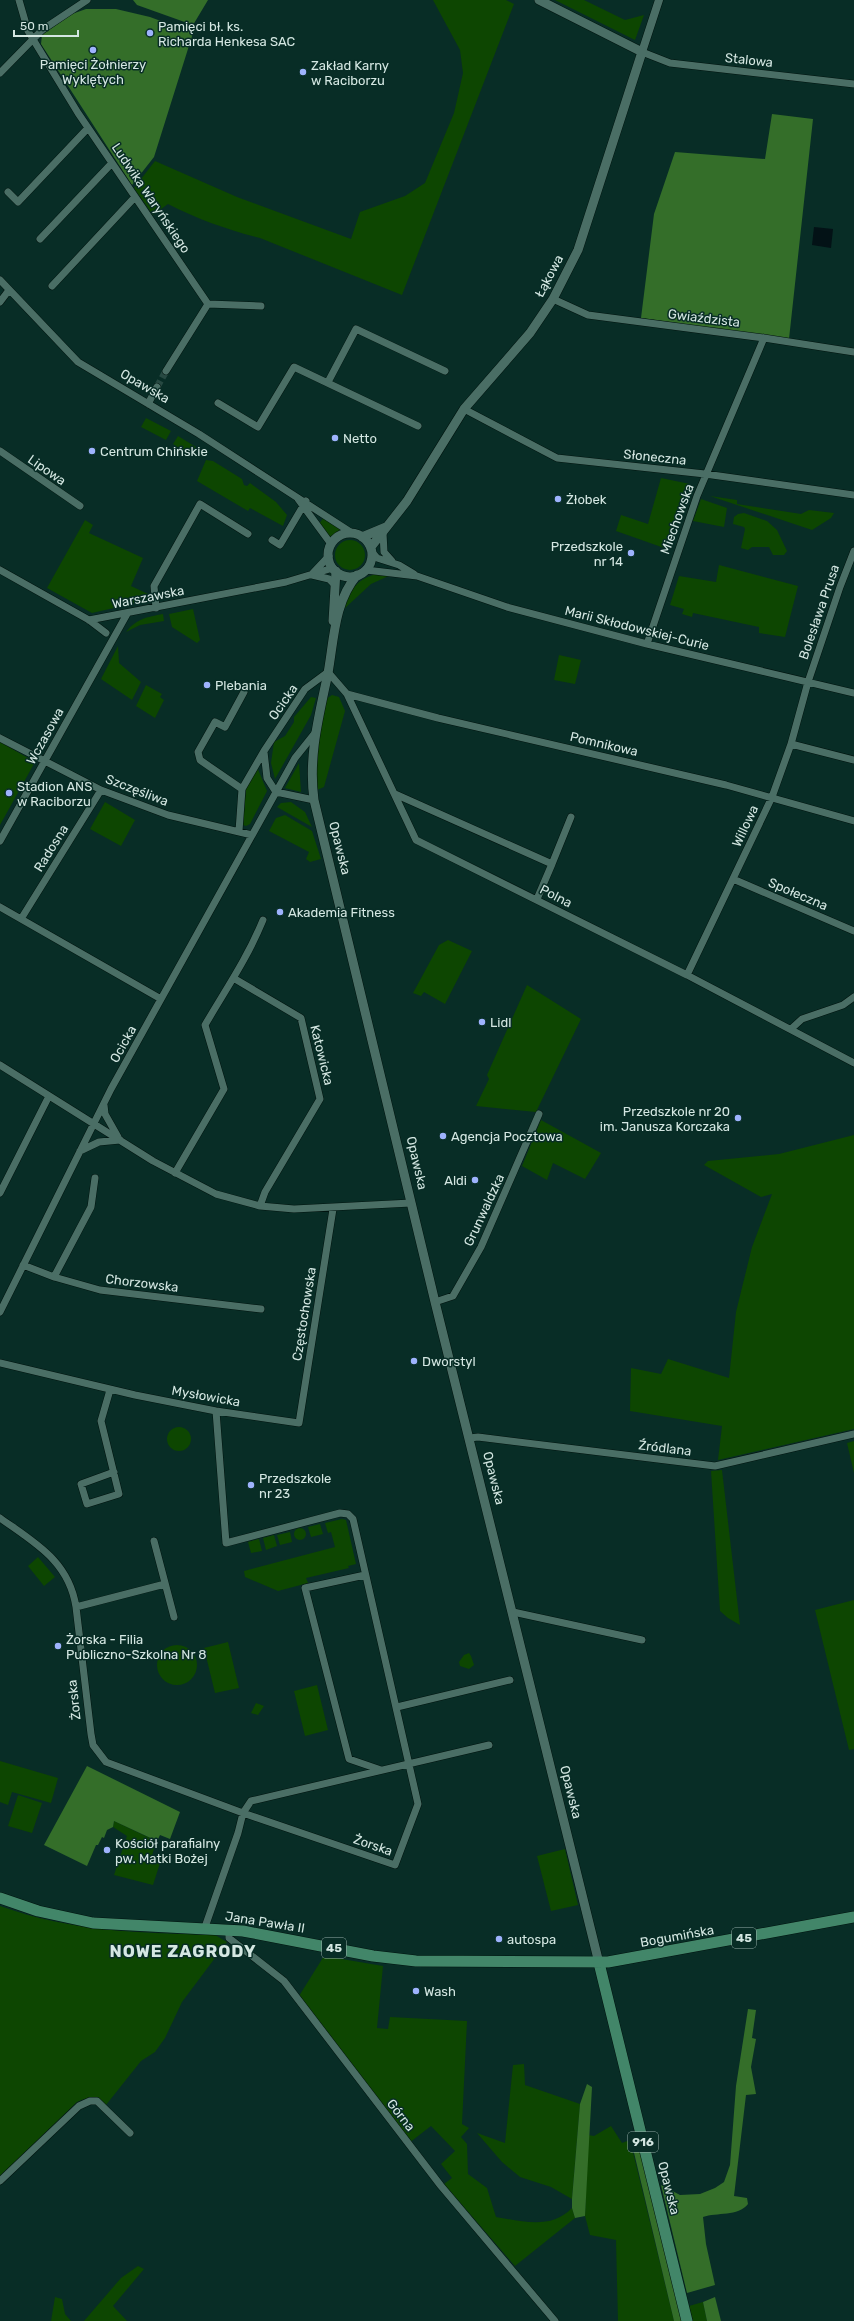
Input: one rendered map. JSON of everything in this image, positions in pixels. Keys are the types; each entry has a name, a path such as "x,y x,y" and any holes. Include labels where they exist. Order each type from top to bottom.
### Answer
{"main road":[{"path":"539,0 642,52"},
{"name":"Łąkowa","path":"371,550 407,501 464,408 530,333 553,299 578,250 642,52"},
{"path":"362,536 371,550 371,561 366,570 357,575 346,576 335,569 329,556 331,544 340,536 352,533 362,536 386,529"},
{"name":"Opawska","path":"333,638 335,569"},
{"name":"Opawska","path":"357,575 345,591 333,638 328,672 315,733 311,766 314,800 435,1302 470,1438 687,2321"},
{"name":"Jana Pawła II","path":"0,1898 43,1913 93,1922 228,1929 402,1960 599,1963"},
{"name":"Bogumińska","path":"599,1963 663,1954 854,1917"}],"street":[{"name":"Ludwika Waryńskiego","path":"19,0 32,39 88,128 208,304"},
{"path":"0,73 32,39 87,0"},
{"name":"Łąkowa","path":"642,52 659,0"},
{"name":"Stalowa","path":"642,52 670,63 854,84"},
{"path":"8,192 18,202 88,128"},
{"path":"40,239 112,163"},
{"path":"52,286 135,197"},
{"name":"Opawska","path":"0,280 78,362 200,434 295,494 304,503 331,544"},
{"path":"0,302 9,290"},
{"name":"Gwiaździsta","path":"553,299 588,315 764,338 854,352"},
{"path":"166,371 208,304 261,306"},
{"path":"328,382 356,329 445,372"},
{"name":"Miechowska","path":"647,644 679,544 705,474 764,338"},
{"path":"218,403 258,427 294,368 328,382 418,426"},
{"path":"148,404 157,387"},
{"name":"Słoneczna","path":"464,408 557,458 705,474 854,495"},
{"name":"Lipowa","path":"0,451 80,506"},
{"path":"272,540 280,545 304,503"},
{"name":"Opawska","path":"304,503 352,533"},
{"path":"156,608 154,586 200,504 248,534"},
{"name":"Marii Skłodowskiej-Curie","path":"386,529 384,552 389,558 418,576 507,607 647,644 854,693"},
{"name":"Marii Skłodowskiej-Curie","path":"371,550 377,558 399,565"},
{"name":"Bolesława Prusa","path":"808,682 840,587 854,551"},
{"path":"311,575 329,556"},
{"name":"Warszawska","path":"89,620 113,617 286,582 335,569"},
{"path":"0,570 89,620 106,633"},
{"name":"Marii Skłodowskiej-Curie","path":"366,570 418,576"},
{"path":"311,575 329,579 334,584"},
{"name":"Wczasowa","path":"0,841 127,614"},
{"path":"113,617 116,632"},
{"path":"103,618 110,643"},
{"name":"Polna","path":"328,672 347,694 416,840 688,975 854,1063"},
{"name":"Ocicka","path":"239,831 242,789 264,751 305,689 328,672"},
{"name":"Willowa","path":"688,975 772,797 791,744 808,682"},
{"path":"242,789 200,760 198,752 215,722 225,727 244,692"},
{"name":"Pomnikowa","path":"347,694 438,718 772,797 854,821"},
{"name":"Ocicka","path":"0,1312 80,1151 161,999 295,758 315,733"},
{"name":"Szczęśliwa","path":"0,738 101,790 168,815 252,835"},
{"path":"791,744 854,760"},
{"path":"264,751 267,778 276,792 314,800"},
{"name":"Radosna","path":"21,919 101,790"},
{"path":"395,794 552,864"},
{"path":"537,899 571,818"},
{"name":"Społeczna","path":"733,879 854,931"},
{"path":"0,907 161,999"},
{"path":"175,1173 224,1089 206,1025 227,988 235,979 263,920"},
{"name":"Katowicka","path":"235,979 301,1018 320,1099 265,1192 260,1206"},
{"path":"791,1029 802,1019 843,1004 854,997"},
{"path":"0,1065 175,1173 216,1194 260,1206 294,1209 333,1209 412,1203"},
{"path":"0,1193 49,1096"},
{"path":"105,1103 105,1114 120,1140"},
{"name":"Grunwaldzka","path":"435,1302 452,1296 481,1247 539,1114"},
{"path":"80,1151 99,1142 120,1140"},
{"path":"54,1278 92,1207 95,1178"},
{"name":"Częstochowska","path":"299,1423 333,1209"},
{"name":"Chorzowska","path":"23,1264 54,1278 100,1290 261,1309"},
{"name":"Mysłowicka","path":"0,1363 110,1390 216,1411 299,1423"},
{"path":"110,1390 101,1421 114,1472 119,1494 87,1504 82,1484 114,1472"},
{"name":"Żorska","path":"0,1518 53,1557 67,1578 74,1594 89,1724 93,1745 101,1756 114,1765 242,1813 395,1865 418,1808 397,1707 352,1519 345,1513 226,1543 216,1411"},
{"name":"Źródlana","path":"470,1438 478,1437 715,1466 854,1434"},
{"path":"154,1541 174,1618"},
{"path":"365,1575 305,1588 349,1759 382,1770"},
{"path":"76,1608 165,1584"},
{"path":"513,1612 642,1640"},
{"path":"397,1707 510,1680"},
{"path":"205,1928 238,1833 242,1813 251,1801 489,1745"},
{"name":"Górna","path":"228,1929 228,1938 284,1981 436,2180 555,2321"},
{"path":"0,2181 79,2106 87,2102 97,2102 130,2133"}],"green space":[{"path":"133,0 208,0 193,25 137,5"},
{"path":"433,0 506,0 514,4 402,295 260,238 224,228 168,204 153,215 134,188 155,161 237,197 351,239 360,212 405,196 425,183 454,113 463,73 460,50"},
{"path":"555,0 584,0 625,20 644,15 635,40"},
{"path":"86,9 116,9 150,17 193,33 154,157 132,185 41,44 42,35 72,14"},
{"path":"772,114 813,119 789,339 641,318 654,214 675,152 765,159"},
{"path":"146,418 171,431 166,440 141,427"},
{"path":"178,436 196,447 191,456 173,444"},
{"path":"206,460 213,461 242,479 244,485 247,486 250,483 276,502 287,515 283,526 250,508 248,511 197,481"},
{"path":"661,478 690,484 667,549 616,531 621,515 648,524"},
{"path":"710,496 737,500 737,504 801,514 809,510 834,513 831,518 812,530"},
{"path":"701,499 727,508 724,527 693,521"},
{"path":"744,513 767,521 777,530 787,551 784,555 773,555 769,547 752,547 748,550 741,548 745,529 744,527 733,524 734,517 738,514"},
{"path":"324,517 342,530 330,537 319,524"},
{"path":"85,520 93,525 89,533 143,558 131,586 148,594 149,600 92,613 47,588"},
{"path":"350,540 361,544 365,555 361,566 350,570 339,566 335,555 339,544"},
{"path":"719,565 798,586 785,637 759,633 759,627 693,613 692,617 682,614 684,609 670,605 679,576 716,582"},
{"path":"382,573 393,574 371,584 344,609 349,595 357,584 368,577"},
{"path":"193,609 200,640 197,643 172,627 169,614"},
{"path":"163,614 164,621 140,625 126,632 142,619"},
{"path":"118,646 119,663 141,682 132,700 101,679"},
{"path":"559,655 581,660 575,684 554,680"},
{"path":"146,685 162,694 160,697 164,700 155,718 136,706"},
{"path":"332,695 339,697 345,711 324,787 317,790 316,753 326,699"},
{"path":"311,697 316,698 311,715 275,779 271,763 274,742 285,736 294,722 294,717"},
{"name":"Stadion ANS w Raciborzu","path":"0,742 35,762 0,825"},
{"path":"299,763 301,792 285,788"},
{"path":"257,767 267,791 250,824 246,826 243,825 246,788"},
{"path":"105,802 135,820 121,846 90,829"},
{"path":"291,802 305,812 312,827 277,807 281,803"},
{"path":"285,815 312,831 321,859 310,862 306,859 309,852 269,831 276,818"},
{"path":"448,940 472,951 445,1004 424,992 421,996 413,993 439,945"},
{"path":"527,985 581,1019 536,1112 476,1106 489,1079 487,1075"},
{"path":"541,1120 601,1153 585,1179 553,1163 547,1180 522,1166"},
{"path":"854,1135 854,1429 718,1460 722,1426 630,1411 631,1368 661,1374 668,1359 729,1378 736,1312 752,1247 772,1194 761,1197 704,1165 708,1161 779,1154"},
{"path":"179,1427 188,1430 191,1439 188,1448 179,1451 170,1448 167,1439 170,1430"},
{"path":"854,1441 854,1473 847,1443"},
{"path":"722,1470 740,1625 720,1611 711,1471"},
{"path":"342,1519 346,1520 356,1564 348,1566 349,1568 306,1578 308,1583 278,1591 245,1577 244,1571 335,1547 331,1532 328,1533 325,1523"},
{"path":"320,1524 323,1534 311,1537 308,1527"},
{"path":"298,1528 302,1528 306,1534 302,1540 298,1540 294,1536 294,1532"},
{"path":"290,1532 292,1542 280,1545 277,1535"},
{"path":"274,1535 277,1546 266,1550 263,1538"},
{"path":"259,1539 262,1551 251,1553 248,1542"},
{"path":"38,1557 55,1577 44,1586 28,1566"},
{"path":"854,1600 854,1749 849,1750 815,1610"},
{"path":"228,1642 239,1688 215,1693 204,1648"},
{"path":"177,1645 191,1651 197,1665 191,1679 177,1685 163,1679 157,1665 163,1651"},
{"path":"469,1653 474,1665 469,1669 460,1666 459,1662 464,1655"},
{"path":"317,1685 328,1730 305,1736 294,1691"},
{"path":"256,1703 264,1706 258,1715 251,1713"},
{"path":"0,1761 58,1778 51,1803 12,1792 8,1805 0,1802"},
{"path":"87,1766 180,1812 170,1839 160,1835 157,1841 114,1821 113,1827 107,1830 104,1838 102,1837 98,1845 96,1845 87,1866 44,1845"},
{"path":"18,1795 42,1803 32,1833 8,1826"},
{"path":"114,1821 156,1841 152,1856 161,1860 153,1885 114,1875 127,1836 113,1827"},
{"path":"565,1849 578,1905 551,1911 537,1856"},
{"path":"0,1906 27,1915 80,1926 133,1932 215,1935 227,1942 182,2002 165,2038 155,2052 141,2061 106,2105 88,2098 77,2102 0,2176"},
{"path":"324,1956 383,1966 377,2028 388,2029 390,2017 467,2021 462,2124 469,2128 461,2137 467,2144 468,2174 487,2188 496,2217 526,2222 546,2222 564,2215 572,2208 575,2218 515,2266 444,2184 452,2178 441,2164 455,2151 431,2126 409,2143 299,1996"},
{"path":"748,2009 756,2010 752,2038 756,2039 751,2067 756,2094 746,2095 734,2196 747,2198 748,2204 739,2211 733,2213 703,2217 706,2244 715,2285 687,2293 661,2185 680,2195 700,2194 715,2188 724,2182 730,2165 736,2086"},
{"path":"524,2064 525,2085 580,2104 572,2199 551,2187 520,2177 502,2162 477,2133 505,2143 513,2065"},
{"path":"587,2084 592,2087 585,2216 575,2218 572,2208 572,2199 580,2104"},
{"path":"611,2126 622,2143 630,2140 674,2321 618,2321 616,2240 590,2235 585,2216 588,2135 594,2136"},
{"path":"637,2139 683,2321 674,2321 631,2140"},
{"path":"138,2266 144,2269 113,2306 127,2321 84,2321 121,2278"},
{"path":"55,2297 62,2299 65,2314 71,2321 51,2321"},
{"path":"715,2297 721,2321 707,2321 703,2302"},
{"path":"703,2302 707,2321 692,2321 689,2306"}],"shaded area":[{"path":"814,227 833,229 831,248 812,245"}],"tunnel":[{"path":"157,387 166,371"}],"place":[{"name":"Pamięci bł. ks. Richarda Henkesa SAC","path":"150,33"},
{"name":"Pamięci Żołnierzy Wyklętych","path":"93,50"},
{"name":"Zakład Karny w Raciborzu","path":"303,72"},
{"name":"Netto","path":"335,438"},
{"name":"Centrum Chińskie","path":"92,451"},
{"name":"Żłobek","path":"558,499"},
{"name":"Przedszkole nr 14","path":"631,553"},
{"name":"Plebania","path":"207,685"},
{"name":"Stadion ANS w Raciborzu","path":"9,793"},
{"name":"Akademia Fitness","path":"280,912"},
{"name":"Lidl","path":"482,1022"},
{"name":"Przedszkole nr 20 im. Janusza Korczaka","path":"738,1118"},
{"name":"Agencja Pocztowa","path":"443,1136"},
{"name":"Aldi","path":"475,1180"},
{"name":"Dworstyl","path":"414,1361"},
{"name":"Przedszkole nr 23","path":"251,1485"},
{"name":"Żorska - Filia Publiczno-Szkolna Nr 8","path":"58,1646"},
{"name":"Kościół parafialny pw. Matki Bożej","path":"107,1850"},
{"name":"autospa","path":"499,1939"},
{"name":"Wash","path":"416,1991"}],"district":[{"name":"NOWE ZAGRODY","path":"183,1951"}]}
